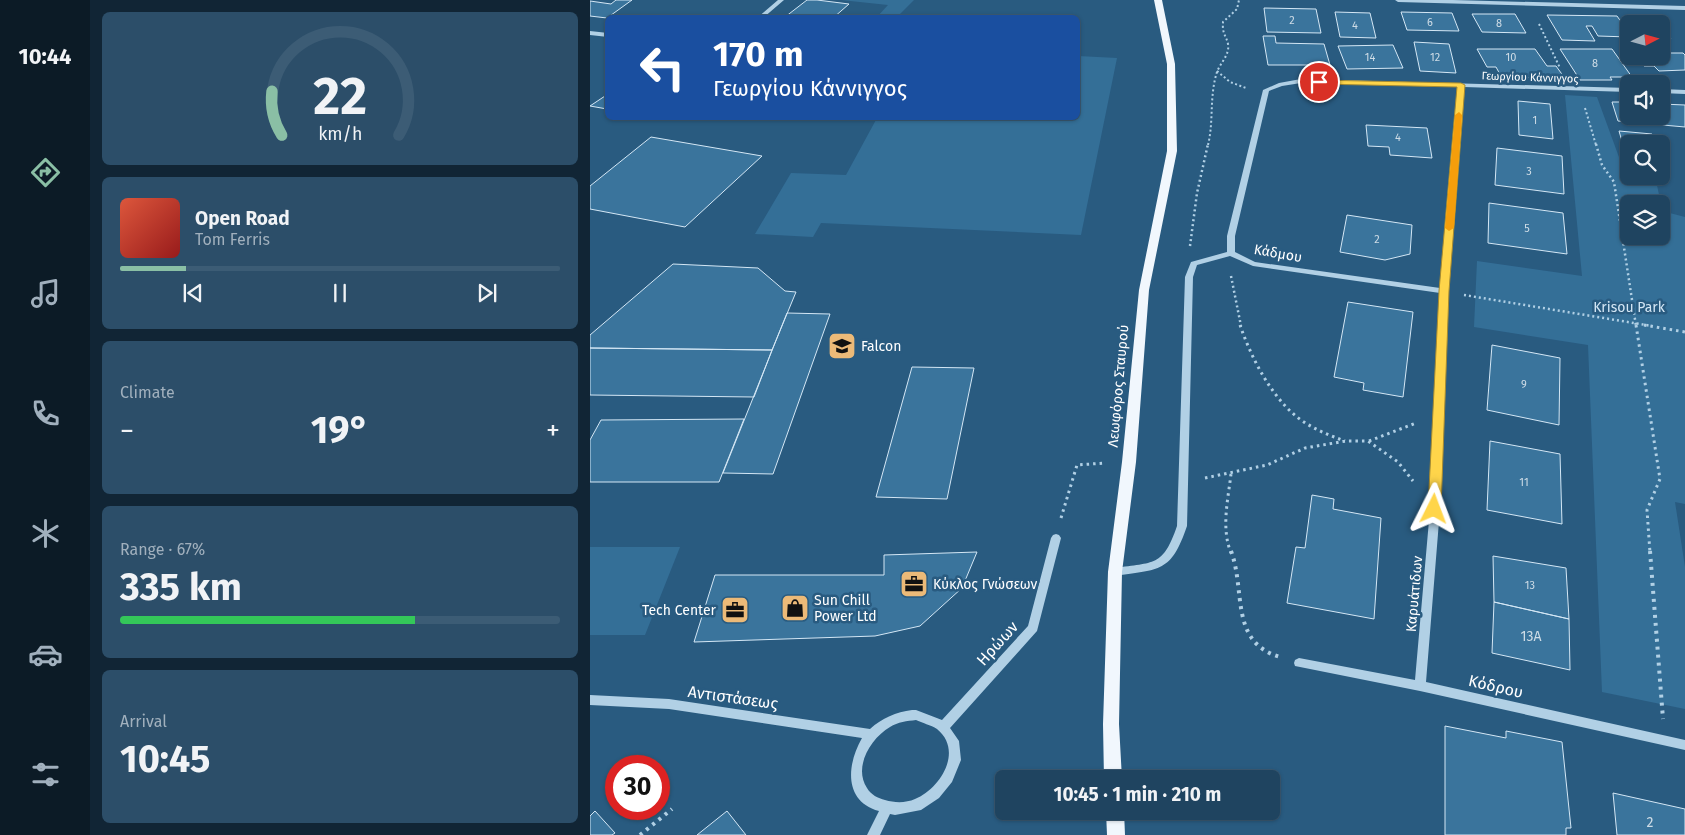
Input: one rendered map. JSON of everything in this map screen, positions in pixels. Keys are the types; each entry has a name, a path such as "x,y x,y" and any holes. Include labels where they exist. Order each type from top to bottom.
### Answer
{"main road":[{"name":"Λεωφόρος Σταυρού","path":"1113,770 1111,724 1115,572 1129,462 1144,290 1172,151 1171,64 1158,0"},
{"path":"1115,820 1116,835"}],"street":[{"path":"762,15 782,0"},
{"path":"1398,0 1529,3 1577,2 1685,8"},
{"path":"590,34 605,35"},
{"name":"Γεωργίου Κάννιγγος","path":"1266,90 1280,84 1301,81 1620,90"},
{"name":"Καρυάτιδων","path":"1420,686 1434,509 1444,291 1461,85"},
{"path":"1115,572 1164,562 1176,548 1182,526 1189,277 1194,264 1231,254 1231,236 1266,90"},
{"path":"1670,91 1685,92"},
{"name":"Κάδμου","path":"1231,254 1253,264 1444,291"},
{"name":"Ηρώων","path":"944,726 1033,628 1056,538"},
{"name":"Κόδρου","path":"1300,663 1420,686 1685,745"},
{"name":"Αντιστάσεως","path":"590,700 669,704 870,734"},
{"path":"916,715 931,718 944,726 952,738 956,752 954,768 947,782 935,795 920,805 904,809 887,808 873,802 862,793 856,779 856,764 860,749 870,734 884,724 899,717 916,715"},
{"path":"873,835 887,808"}],"path":[{"path":"1194,264 1189,252 1197,193 1212,125 1211,102 1217,71 1226,57 1228,44 1222,32 1223,22 1237,9 1239,0"},
{"path":"1529,3 1570,88"},
{"path":"1217,71 1237,84 1266,90"},
{"path":"1579,89 1602,165 1614,182 1660,479 1647,510 1665,740"},
{"path":"1231,254 1231,279 1238,319 1252,352 1272,388 1295,416 1321,432 1346,441"},
{"path":"1444,291 1685,332"},
{"path":"1183,485 1203,478 1231,474 1267,465 1305,448 1346,441 1368,441 1405,429 1439,411"},
{"path":"1368,441 1398,462 1434,509"},
{"path":"1056,538 1077,464 1129,462"},
{"path":"1231,474 1226,513 1226,540 1236,565 1240,603 1249,638 1266,653 1300,663"},
{"path":"640,835 672,809"}],"green space":[{"path":"841,0 914,0 899,15 879,15 888,5"},
{"path":"1080,56 1117,58 1081,235 821,223 813,237 755,234 791,173 846,175 876,120 1080,120"},
{"name":"Krisou Park","path":"1565,95 1597,97 1620,160 1620,185 1657,185 1659,195 1620,195 1620,245 1670,245 1670,213 1685,217 1685,504 1675,502 1685,567 1685,709 1602,692 1588,345 1474,327 1477,261 1582,276"},
{"path":"590,547 680,547 645,635 590,635"}],"building":[{"path":"616,0 632,0 611,15 605,15 605,18 590,16 590,1 611,4"},
{"path":"807,0 849,4 836,15 788,15"},
{"path":"1264,8 1316,9 1321,33 1267,32"},
{"path":"1335,12 1370,13 1376,38 1340,37"},
{"path":"1401,12 1452,13 1459,31 1407,30"},
{"path":"1472,14 1515,14 1526,33 1482,32"},
{"path":"1547,15 1617,16 1620,20 1620,37 1598,36 1592,26 1586,26 1595,41 1562,40"},
{"path":"1263,36 1275,36 1276,43 1324,44 1330,65 1268,65"},
{"path":"1414,42 1449,44 1456,73 1420,71"},
{"path":"1393,45 1403,68 1347,69 1338,46"},
{"path":"1477,49 1535,49 1547,66 1556,66 1564,77 1502,78 1496,67 1487,67"},
{"path":"1560,49 1612,49 1620,60 1620,65 1623,65 1631,75 1610,77 1612,80 1580,80"},
{"path":"1670,53 1683,53 1685,55 1685,70 1659,71 1654,66 1644,66 1670,65"},
{"path":"605,96 605,109 590,106"},
{"path":"1518,101 1550,104 1553,139 1519,135"},
{"path":"1612,102 1620,102 1620,121 1618,121"},
{"path":"1670,104 1685,105 1685,127 1663,125 1670,125"},
{"path":"1366,125 1427,128 1432,158 1390,155 1389,147 1368,146"},
{"path":"1619,131 1652,135 1620,135"},
{"path":"651,137 762,156 685,227 590,209 590,186"},
{"path":"1497,148 1562,156 1564,194 1495,185"},
{"path":"1489,203 1563,213 1567,254 1488,243"},
{"path":"1347,215 1412,225 1410,254 1385,260 1340,252"},
{"path":"673,264 758,268 785,291 796,292 772,350 590,348 590,335"},
{"path":"1348,302 1413,312 1403,397 1363,390 1364,383 1334,377"},
{"path":"787,313 830,314 773,474 723,473"},
{"path":"1492,345 1560,358 1559,425 1487,410"},
{"path":"590,348 772,350 754,397 590,395"},
{"path":"912,367 974,368 947,499 876,497"},
{"path":"744,419 719,482 590,482 590,440 601,420"},
{"path":"1490,441 1560,454 1562,524 1487,510"},
{"path":"1312,495 1334,499 1333,509 1381,518 1374,619 1287,603 1296,547 1305,548"},
{"path":"977,552 962,588 920,626 875,636 694,642 715,575 884,575 884,555"},
{"path":"1493,556 1566,568 1569,619 1494,602"},
{"path":"1494,602 1569,619 1570,670 1492,653"},
{"path":"1445,726 1506,738 1506,731 1562,742 1571,828 1566,828 1566,835 1445,835"},
{"path":"1613,793 1685,809 1685,835 1617,835"},
{"path":"595,811 615,833 612,835 590,835 590,816"},
{"path":"727,811 746,835 697,835"}],"slow traffic":[{"path":"1449,228 1459,115"}],"place":[{"name":"Falcon","path":"842,346"},
{"name":"Κύκλος Γνώσεων","path":"914,584"},
{"name":"Sun Chill Power Ltd","path":"795,608"},
{"name":"Tech Center","path":"735,610"}],"route":[{"path":"1319,82 1461,85 1444,291 1434,509"}]}
